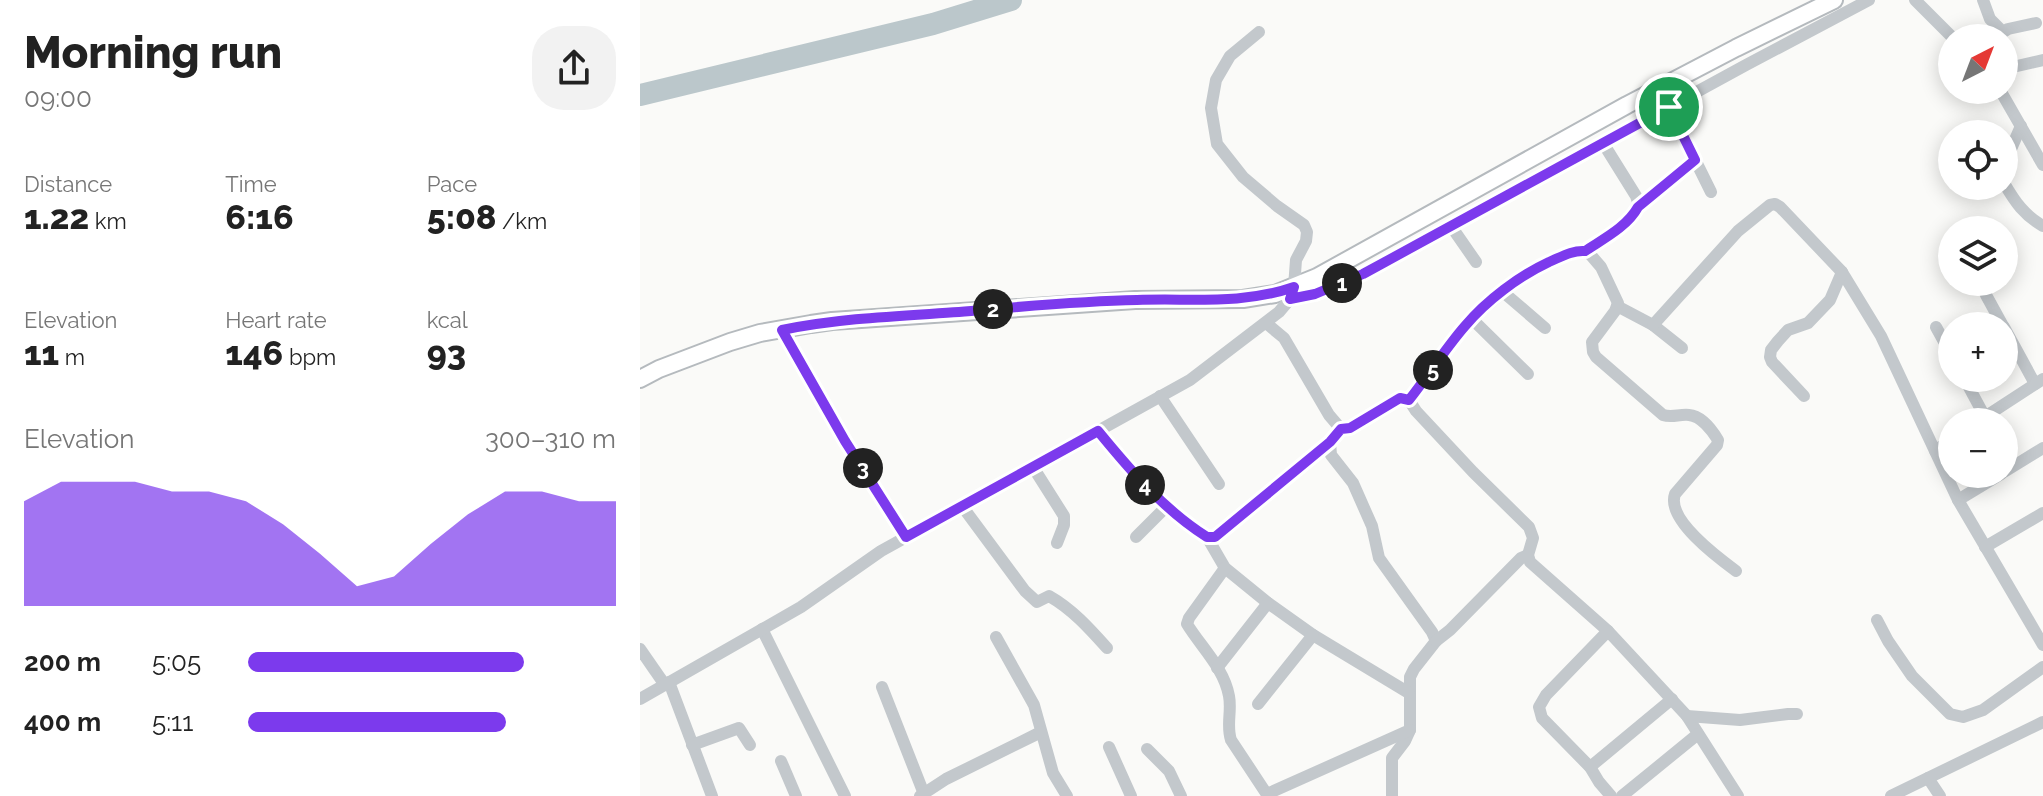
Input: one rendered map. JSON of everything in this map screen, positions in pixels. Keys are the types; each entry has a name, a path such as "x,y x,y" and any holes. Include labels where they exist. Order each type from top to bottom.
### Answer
{"main road":[{"path":"640,379 730,342 760,333 832,321 1135,300 1243,299 1292,293 1627,105 1834,0"}],"street":[{"path":"1292,293 1315,294 1363,274 1869,0"},
{"path":"1915,0 1939,24"},
{"path":"1983,0 1990,19 2003,32 2036,23"},
{"path":"640,699 801,607 840,578 906,537 1190,380 1266,323 1292,293 1296,260 1307,232 1304,225 1243,177 1217,144 1211,108 1216,80 1230,56 1259,32"},
{"path":"2018,66 2043,60"},
{"path":"2008,104 2043,165"},
{"path":"1669,107 1711,192"},
{"path":"2018,133 2021,126"},
{"path":"1603,143 1638,200 1638,207"},
{"path":"1409,400 1472,319 1503,292 1537,267 1564,255 1585,251 1621,226 1638,207 1695,160"},
{"path":"2014,200 2030,219 2043,226"},
{"path":"1653,325 1738,231 1770,205 1780,207 1842,272 1881,336 1958,500 2043,645"},
{"path":"1451,226 1476,262"},
{"path":"1585,251 1601,267 1617,300 1617,306 1592,342 1593,352 1663,415 1694,416 1716,436 1719,443 1675,494 1674,506 1696,537 1736,571"},
{"path":"1804,396 1772,362 1771,350 1788,330 1808,323 1830,300 1842,272"},
{"path":"1503,292 1545,328"},
{"path":"1617,306 1653,325 1682,348"},
{"path":"1472,319 1528,374"},
{"path":"1266,323 1281,334 1329,415 1341,429"},
{"path":"1936,327 1938,331"},
{"path":"782,330 845,441 906,537"},
{"path":"1998,408 2039,381 2018,349"},
{"path":"1160,396 1219,484"},
{"path":"1207,537 1215,537 1330,442 1341,429 1350,428 1400,398 1409,400 1473,472 1529,527 1533,538 1528,555 1530,562 1608,631 1687,716 1738,796"},
{"path":"1098,431 1133,473 1167,506 1207,537 1225,568 1313,635 1409,693"},
{"path":"1330,442 1331,455 1353,483 1372,526 1379,558 1436,641"},
{"path":"2018,464 2043,448"},
{"path":"1033,467 1064,516 1057,543"},
{"path":"1958,500 1978,488"},
{"path":"962,506 1025,591 1037,602 1049,596 1073,612 1107,648"},
{"path":"1136,537 1167,506"},
{"path":"1985,547 2043,513"},
{"path":"1392,796 1392,758 1410,730 1412,673 1436,641 1521,558 1528,555"},
{"path":"1225,568 1187,624 1217,668 1229,696 1228,731 1231,740 1267,795 1410,730"},
{"path":"1217,668 1268,603"},
{"path":"1877,620 1912,676 1950,714 1963,717 1983,710 2043,667"},
{"path":"762,629 845,796"},
{"path":"1608,631 1546,695 1539,707 1550,727 1590,767 1611,796"},
{"path":"1258,704 1313,635"},
{"path":"996,637 1032,701 1053,773 1067,796"},
{"path":"640,649 667,684 712,796"},
{"path":"882,687 922,795 981,760 1041,732"},
{"path":"1590,767 1672,699"},
{"path":"1687,716 1740,720 1797,714"},
{"path":"1895,795 2043,722"},
{"path":"692,745 739,728 750,745"},
{"path":"1622,796 1698,734"},
{"path":"1109,747 1131,796"},
{"path":"1147,749 1169,771 1181,796"},
{"path":"781,761 796,796"},
{"path":"1928,778 1940,796"}],"waterway":[{"path":"640,95 933,24 1011,0"}],"route":[{"path":"1669,107 1695,160 1638,207 1621,226 1585,251 1564,255 1537,267 1503,292 1467,323 1409,400 1400,398 1350,428 1341,429 1330,442 1215,537 1200,533 1167,506 1133,473 1098,431 906,537 845,441 782,330 832,321 1014,308 1135,300 1243,299 1294,287 1290,299 1315,294 1363,274 1669,107"}]}
